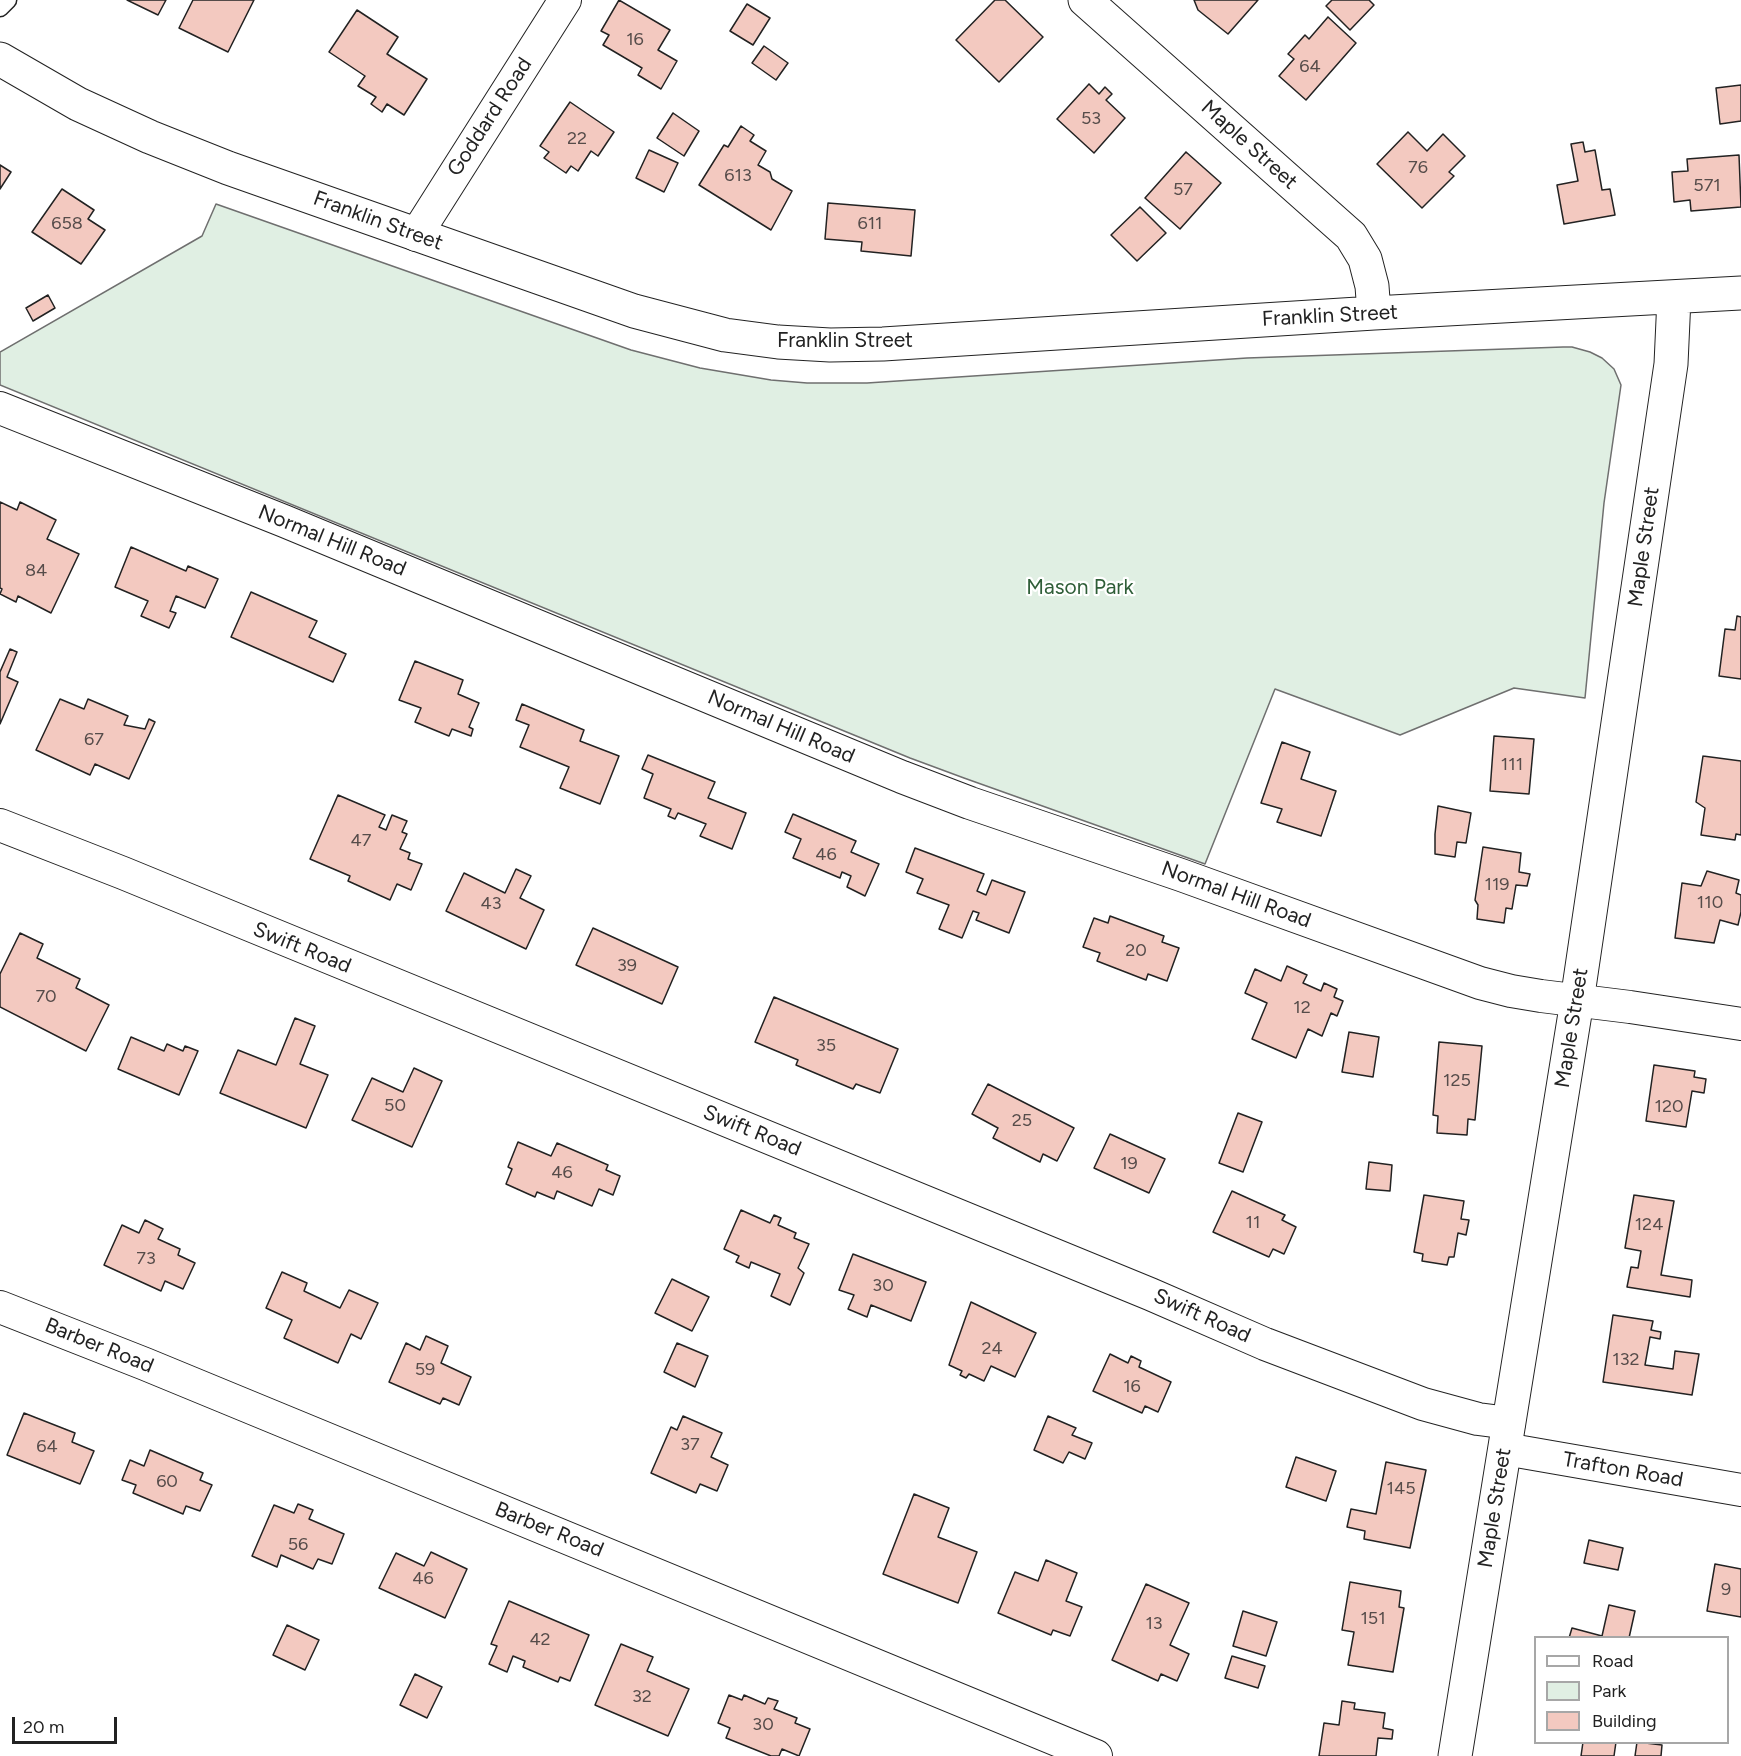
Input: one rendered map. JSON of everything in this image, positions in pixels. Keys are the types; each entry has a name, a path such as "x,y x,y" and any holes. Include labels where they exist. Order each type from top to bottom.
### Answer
{"street":[{"name":"Goddard Road","path":"416,235 565,0"},
{"name":"Maple Street","path":"1085,0 1351,236 1365,259 1372,286 1374,313"},
{"name":"Franklin Street","path":"0,59 78,104 150,137 228,168 644,314 725,335 778,342 830,345 883,344 1374,313 1741,293"},
{"name":"Maple Street","path":"1455,1756 1577,1001 1671,364 1674,298"},
{"name":"Normal Hill Road","path":"0,408 284,521 902,777 1480,982 1511,991 1741,1024"},
{"name":"Swift Road","path":"0,825 123,873 1150,1294 1264,1344 1423,1404 1478,1419 1507,1436"},
{"name":"Barber Road","path":"0,1307 156,1368 1096,1756"},
{"name":"Trafton Road","path":"1507,1436 1741,1490"}],"lane":[{"path":"0,8 8,0"}],"green space":[{"name":"Mason Park","path":"216,204 631,350 700,368 771,380 807,383 867,383 1247,358 1563,347 1590,352 1602,358 1614,369 1621,385 1604,503 1585,698 1514,688 1400,735 1275,689 1205,864 964,778 910,758 0,385 0,352 202,236"}],"building":[{"path":"127,0 166,0 158,15"},
{"path":"193,0 254,0 228,52 179,28"},
{"path":"619,0 670,30 658,50 677,61 661,89 638,75 642,68 603,45 609,35 601,31"},
{"path":"995,0 1005,0 1043,37 999,82 956,40"},
{"path":"1194,0 1258,0 1228,34 1198,10"},
{"path":"1332,0 1369,0 1374,5 1350,30 1326,6"},
{"path":"747,4 770,18 753,45 730,31"},
{"path":"357,10 398,37 387,54 427,79 404,115 387,104 382,112 371,104 376,97 358,86 365,76 329,52"},
{"path":"1328,17 1356,43 1306,100 1279,76 1294,59 1288,54 1305,35 1309,39"},
{"path":"764,46 788,63 776,80 752,63"},
{"path":"1089,84 1099,94 1105,87 1112,94 1106,100 1125,118 1094,153 1057,119"},
{"path":"1741,85 1741,121 1720,124 1716,88"},
{"path":"570,102 614,132 598,156 591,151 578,171 571,166 566,173 544,158 549,152 540,146"},
{"path":"673,113 699,131 684,156 657,138"},
{"path":"741,126 754,135 750,141 766,151 758,165 770,172 772,179 792,191 771,230 699,185 724,145 728,147"},
{"path":"1408,132 1427,151 1443,134 1465,156 1449,172 1454,176 1422,208 1377,164"},
{"path":"1583,142 1585,152 1595,150 1602,190 1610,189 1615,215 1564,224 1557,185 1578,181 1571,144"},
{"path":"649,150 678,163 664,192 636,178"},
{"path":"1186,152 1221,183 1180,229 1145,198"},
{"path":"1739,155 1741,207 1691,211 1690,200 1674,202 1672,172 1688,171 1687,159"},
{"path":"0,165 11,172 0,189"},
{"path":"62,189 94,210 88,219 105,230 81,264 32,232"},
{"path":"828,203 915,210 911,256 861,251 862,242 825,239"},
{"path":"1140,207 1166,233 1137,261 1111,235"},
{"path":"48,295 55,308 33,321 26,308"},
{"path":"0,502 17,510 20,502 56,520 47,539 79,554 51,613 18,596 16,602 0,594 2,589 0,588"},
{"path":"131,547 186,571 188,566 218,579 205,608 176,596 170,611 176,613 169,628 141,616 148,601 115,587"},
{"path":"251,592 317,621 309,637 346,654 333,682 231,637"},
{"path":"1737,616 1741,617 1741,679 1719,676 1725,629 1735,630"},
{"path":"10,649 17,652 7,677 18,682 0,724 0,672"},
{"path":"415,661 463,680 458,694 479,703 469,727 473,729 471,736 452,729 449,736 415,722 421,708 399,700"},
{"path":"60,699 84,709 88,699 128,716 124,725 145,729 149,719 155,722 129,779 95,764 90,775 36,750"},
{"path":"522,704 584,730 580,741 619,756 600,804 560,788 569,767 520,747 529,725 516,720"},
{"path":"1494,736 1534,739 1529,794 1490,791"},
{"path":"1282,742 1310,752 1301,779 1336,791 1321,836 1277,822 1282,809 1261,803"},
{"path":"648,755 715,782 708,798 746,813 732,849 700,836 706,824 678,813 675,819 668,816 671,809 644,798 653,774 642,769"},
{"path":"1703,756 1741,761 1741,835 1736,834 1735,840 1701,835 1705,808 1696,802"},
{"path":"338,795 385,815 379,827 386,830 392,815 407,821 402,832 407,834 400,849 410,853 408,859 422,864 411,890 397,884 390,900 348,881 350,876 310,859"},
{"path":"1438,806 1471,813 1466,843 1457,842 1455,857 1435,854"},
{"path":"793,814 856,841 851,852 879,864 865,896 847,887 851,876 842,872 840,878 793,858 801,839 785,832"},
{"path":"1483,847 1521,853 1519,872 1530,874 1527,886 1516,885 1512,909 1506,908 1504,923 1477,919 1478,905 1475,900"},
{"path":"915,848 984,874 977,891 986,895 992,880 1025,892 1009,933 976,920 979,913 973,911 962,938 939,929 949,905 917,893 923,879 906,872"},
{"path":"516,869 531,876 520,898 544,910 526,949 446,911 464,873 505,893"},
{"path":"1707,871 1739,880 1736,893 1741,895 1741,912 1738,925 1720,920 1714,943 1675,938 1682,883 1701,886"},
{"path":"1110,916 1164,936 1162,942 1179,948 1167,981 1148,974 1146,980 1097,961 1100,953 1083,947 1094,918 1108,923"},
{"path":"593,928 678,967 662,1004 576,965"},
{"path":"20,933 43,944 37,958 80,979 76,988 109,1005 86,1051 0,1007 0,974"},
{"path":"1287,966 1307,975 1303,983 1321,991 1324,983 1337,989 1334,997 1343,1001 1337,1016 1331,1013 1322,1036 1308,1029 1296,1058 1252,1039 1267,1003 1245,993 1255,969 1281,981"},
{"path":"774,997 898,1049 880,1093 856,1084 853,1089 796,1065 798,1060 755,1042"},
{"path":"295,1018 315,1026 300,1064 328,1075 306,1128 220,1093 238,1050 276,1065"},
{"path":"1349,1032 1379,1037 1373,1077 1342,1072"},
{"path":"131,1037 164,1051 167,1044 183,1051 185,1046 198,1051 179,1095 118,1069"},
{"path":"1439,1042 1482,1046 1475,1120 1468,1119 1467,1135 1437,1133 1438,1116 1433,1115"},
{"path":"1654,1065 1695,1071 1694,1077 1706,1079 1704,1093 1692,1091 1686,1127 1646,1121"},
{"path":"414,1068 442,1081 412,1147 352,1120 372,1078 403,1092"},
{"path":"988,1084 1074,1128 1057,1161 1043,1154 1040,1162 993,1138 998,1128 972,1114"},
{"path":"1238,1113 1262,1122 1243,1172 1219,1163"},
{"path":"1110,1134 1165,1159 1149,1193 1094,1168"},
{"path":"518,1142 551,1156 557,1143 608,1165 606,1170 620,1176 613,1195 599,1189 592,1206 557,1191 554,1199 537,1192 535,1197 506,1184 512,1169 508,1167"},
{"path":"1369,1162 1392,1165 1390,1191 1366,1189"},
{"path":"1232,1191 1285,1215 1282,1220 1296,1227 1284,1254 1273,1249 1269,1257 1213,1232"},
{"path":"1424,1195 1464,1201 1461,1219 1469,1220 1466,1235 1458,1233 1454,1257 1449,1257 1447,1265 1422,1261 1423,1254 1414,1252"},
{"path":"1634,1195 1674,1201 1661,1275 1692,1280 1690,1297 1627,1287 1631,1267 1638,1268 1641,1251 1625,1248"},
{"path":"741,1210 770,1223 774,1215 781,1218 778,1225 796,1233 794,1238 809,1244 798,1268 804,1273 790,1305 771,1296 780,1274 751,1262 749,1268 736,1262 739,1256 724,1249"},
{"path":"145,1220 163,1229 158,1239 180,1249 178,1255 195,1263 183,1289 165,1281 161,1291 104,1265 122,1225 139,1233"},
{"path":"853,1254 926,1282 911,1321 871,1305 867,1317 848,1309 854,1295 839,1290"},
{"path":"282,1272 307,1283 304,1291 340,1308 349,1290 378,1303 361,1339 351,1334 338,1363 284,1338 292,1320 266,1308"},
{"path":"672,1279 709,1297 692,1331 655,1313"},
{"path":"971,1302 1036,1333 1015,1377 991,1366 984,1381 969,1374 966,1378 960,1375 962,1371 949,1365"},
{"path":"1613,1315 1653,1321 1651,1330 1661,1332 1660,1339 1650,1337 1645,1365 1673,1369 1675,1351 1699,1354 1692,1395 1603,1382"},
{"path":"426,1336 448,1346 441,1363 471,1377 459,1405 443,1398 440,1404 389,1382 406,1343 420,1350"},
{"path":"677,1343 708,1356 695,1387 664,1372"},
{"path":"1110,1354 1128,1363 1131,1356 1141,1361 1139,1367 1171,1382 1158,1412 1145,1406 1142,1413 1093,1391"},
{"path":"24,1413 75,1433 72,1442 94,1451 80,1484 7,1455"},
{"path":"683,1416 722,1433 711,1457 728,1465 717,1491 700,1484 696,1493 651,1473 671,1427 677,1430"},
{"path":"1048,1416 1076,1428 1072,1435 1092,1443 1085,1459 1069,1452 1063,1463 1034,1450"},
{"path":"150,1450 203,1473 200,1480 212,1485 200,1511 186,1506 183,1514 133,1493 136,1485 122,1480 130,1460 144,1466"},
{"path":"1296,1457 1336,1471 1326,1501 1286,1487"},
{"path":"1386,1462 1426,1470 1410,1548 1364,1539 1365,1531 1347,1527 1351,1509 1376,1514"},
{"path":"914,1494 949,1508 938,1537 977,1552 958,1603 883,1574"},
{"path":"298,1504 313,1510 309,1519 344,1534 332,1564 318,1559 313,1569 281,1555 277,1567 252,1556 274,1505 294,1513"},
{"path":"1589,1540 1623,1548 1618,1570 1584,1563"},
{"path":"431,1552 467,1569 445,1618 379,1588 396,1553 424,1566"},
{"path":"1046,1560 1077,1573 1066,1601 1082,1607 1070,1636 1053,1630 1051,1635 998,1613 1015,1572 1038,1581"},
{"path":"1715,1564 1741,1569 1741,1617 1707,1611"},
{"path":"1350,1582 1401,1591 1399,1607 1404,1608 1393,1672 1348,1665 1354,1632 1342,1630"},
{"path":"1146,1584 1189,1603 1170,1645 1189,1654 1177,1681 1161,1674 1158,1681 1112,1660"},
{"path":"509,1601 589,1635 570,1681 560,1677 558,1682 523,1667 525,1661 513,1656 507,1672 489,1664 497,1646 491,1644"},
{"path":"1609,1605 1635,1611 1629,1636 1602,1636"},
{"path":"1243,1611 1277,1622 1266,1656 1233,1646"},
{"path":"287,1625 319,1640 305,1670 273,1655"},
{"path":"1572,1628 1602,1636 1570,1636"},
{"path":"621,1644 653,1657 647,1671 689,1689 668,1736 595,1705"},
{"path":"1232,1656 1265,1666 1258,1688 1225,1678"},
{"path":"415,1674 442,1687 427,1718 400,1705"},
{"path":"729,1695 742,1700 744,1695 765,1704 768,1698 778,1701 774,1709 797,1718 795,1723 810,1729 799,1756 782,1749 779,1756 771,1756 726,1738 730,1728 718,1723"},
{"path":"1342,1701 1355,1703 1354,1709 1385,1713 1383,1728 1393,1730 1392,1739 1378,1738 1376,1756 1319,1756 1324,1723 1339,1725"},
{"path":"1583,1744 1616,1744 1614,1756 1581,1756"},
{"path":"1637,1744 1662,1745 1661,1756 1635,1756"}]}
